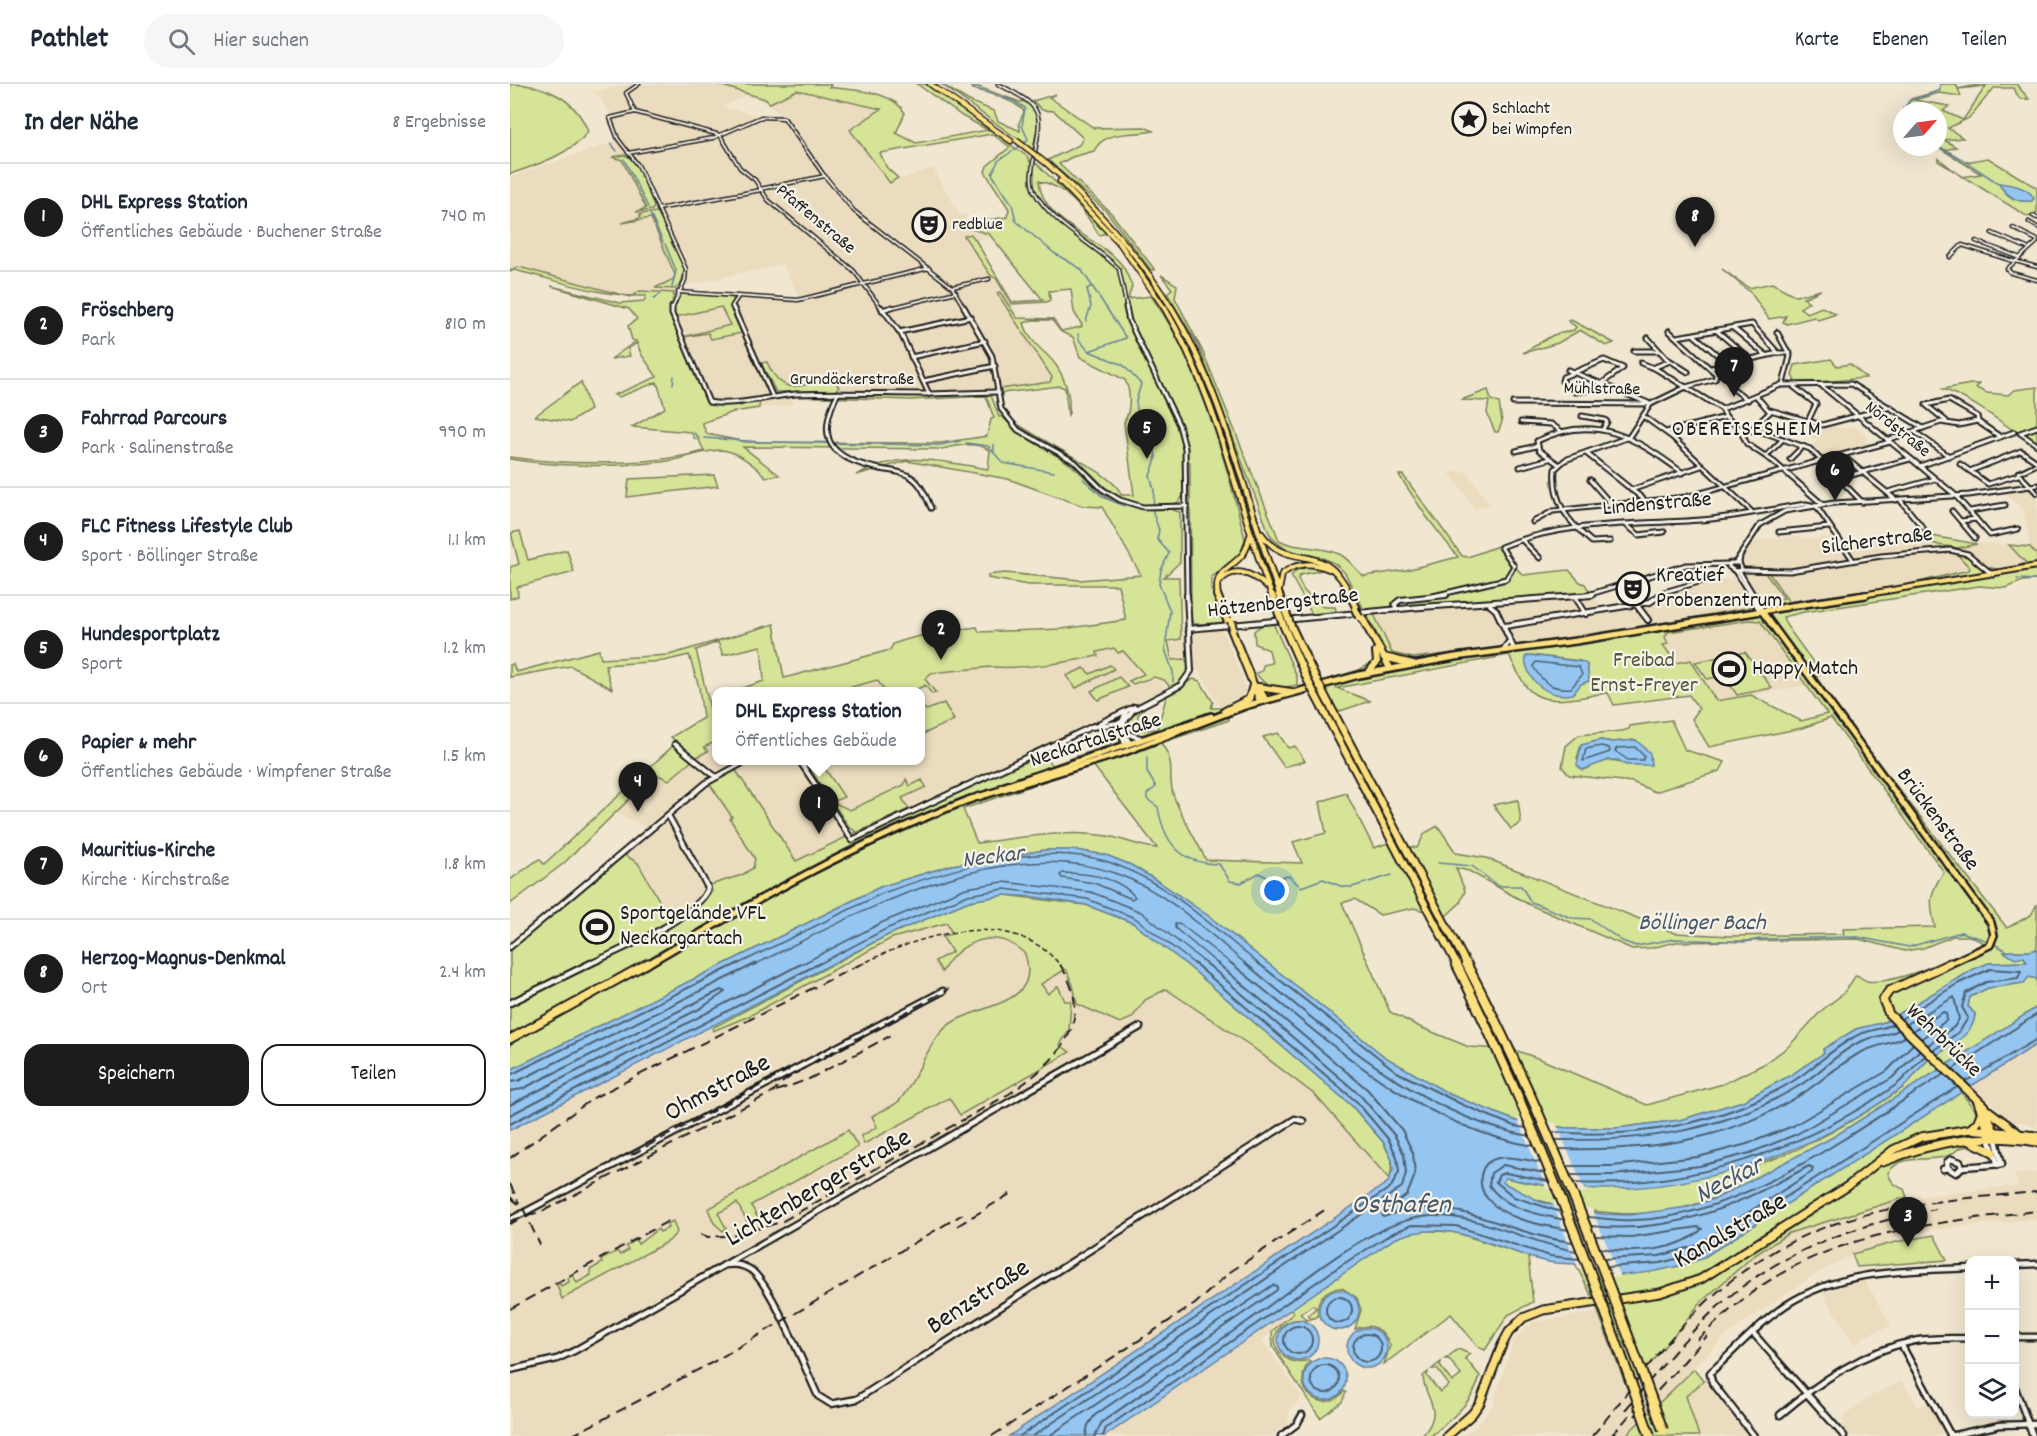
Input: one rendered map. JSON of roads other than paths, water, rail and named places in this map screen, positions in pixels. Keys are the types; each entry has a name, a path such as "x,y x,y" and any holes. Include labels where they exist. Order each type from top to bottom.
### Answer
{"highway":[{"path":"930,84 1014,141"},
{"path":"936,84 1044,164 1108,229 1159,293 1191,344 1210,387 1278,594 1312,680 1449,949 1516,1089 1586,1257 1650,1436"},
{"path":"1159,293 1201,382 1250,535 1284,627 1501,1029 1600,1256 1664,1433"},
{"path":"1254,523 1266,542 1276,550 1331,566 1356,609 1376,651 1388,668"},
{"path":"1250,535 1244,553 1221,573 1216,582 1217,595 1262,700"},
{"path":"1278,594 1282,574 1294,565 1309,563 1334,573 1356,609"},
{"path":"1229,622 1218,585 1221,578 1232,573 1249,573 1269,588"},
{"path":"1360,617 1388,668"},
{"path":"1369,672 1377,662 1376,651"},
{"path":"1384,657 1413,664"},
{"path":"1255,686 1291,692"},
{"path":"1225,711 1249,699 1255,686"}],"main road":[{"path":"1727,616 1759,609 1786,607 1993,575 2037,566"},
{"path":"1727,616 1748,614 1759,609 1778,610 1786,607"},
{"name":"Brückenstraße","path":"1759,609 1991,922 1994,935 1990,945 1888,991 1883,1000 1885,1010"},
{"path":"1748,614 1770,622 1778,610"},
{"name":"Neckartalstraße","path":"512,1039 586,1001 808,871 900,826 968,800 1262,700 1369,672 1727,616"},
{"name":"Neckartalstraße","path":"1159,736 1232,710"},
{"name":"Wehrbrücke","path":"1885,1010 1976,1098"},
{"path":"1976,1098 1985,1110 2018,1133"},
{"path":"1970,1129 1985,1110"},
{"path":"1985,1110 1992,1133"},
{"name":"Kanalstraße","path":"1447,1436 1472,1414 1480,1403 1502,1345 1515,1324 1532,1313 1650,1295 1701,1279 1848,1186 1909,1142 1936,1133 1970,1129 1992,1133"},
{"path":"1992,1133 2037,1136"},
{"path":"1992,1133 2037,1142"},
{"name":"Kanalstraße","path":"1876,1165 1915,1148 1992,1133"},
{"path":"1961,1138 1982,1145 1993,1152"}],"street":[{"path":"635,112 626,93 639,84"},
{"path":"998,84 1026,98 1039,112 1040,125 1031,176 1039,200 1056,218 1105,255 1119,269 1129,321 1149,357 1182,437 1187,459 1188,629 1191,671 1186,680 1173,690 1133,710 1121,723 1092,727"},
{"path":"720,135 635,112 612,117 609,121 638,165 686,268 686,279 678,292 798,300 929,268"},
{"path":"628,153 720,135 756,118 780,116 786,120 825,176 854,211 929,268 956,292 985,341 995,366 996,392 1000,409 1018,430 1075,462 1107,493 1125,502 1143,507 1187,506"},
{"name":"Pfaffenstraße","path":"720,135 740,168 768,200 845,262 863,284 899,332 929,394"},
{"path":"658,209 825,176"},
{"path":"2033,216 2037,218"},
{"path":"2029,222 2037,227"},
{"path":"2013,228 2037,241 2018,256 2008,271 2037,280"},
{"path":"1992,233 2028,248"},
{"path":"2030,237 2037,233"},
{"path":"1976,241 2018,256"},
{"path":"1950,257 1962,245 2037,267"},
{"path":"951,287 989,279"},
{"name":"Grundäckerstraße","path":"678,292 672,307 672,314 709,402 718,404 772,395 996,392"},
{"path":"882,310 956,292"},
{"path":"738,296 732,306 772,395"},
{"path":"899,332 970,317"},
{"path":"1676,337 1752,324 1778,353"},
{"path":"1733,328 1767,356"},
{"path":"1669,331 1710,368 1778,353 1790,353"},
{"path":"1717,331 1751,359"},
{"path":"1777,333 1790,353 1790,366 1782,385"},
{"path":"1693,335 1728,364"},
{"path":"1648,338 1670,361 1688,372"},
{"path":"911,357 985,341"},
{"path":"1634,351 1660,351"},
{"path":"1604,360 1623,367 1601,384 1590,391 1575,392 1562,379 1604,360"},
{"path":"1654,368 1670,361"},
{"path":"1641,363 1654,368 1722,409 1726,417 1739,428 1746,443 1785,471 1822,504"},
{"path":"923,381 995,366"},
{"name":"Mühlstraße","path":"1513,403 1650,404 1686,387 1715,379 1716,374 1710,368"},
{"path":"1558,464 1629,437 1650,404 1568,370"},
{"path":"1722,409 1782,385 1793,387 1851,384 1923,428"},
{"name":"Nordstraße","path":"1822,386 1956,496 1990,535 2018,529"},
{"path":"1793,387 1816,405 1808,421"},
{"path":"1732,388 1748,400"},
{"path":"838,393 826,417 825,428 831,444 859,464 901,472 914,479 931,508"},
{"path":"1756,397 1770,410 1822,425 1892,407"},
{"path":"1977,422 1977,416 1949,400 1926,405 1946,422 1959,425 1977,422 1999,436"},
{"path":"1752,429 1770,410"},
{"path":"1582,416 1605,420 1607,422 1602,429"},
{"path":"1643,416 1665,432 1751,511"},
{"path":"1665,432 1726,417"},
{"path":"1521,422 1551,424 1561,432"},
{"path":"1533,522 1545,514 1562,510 1647,502 1727,487 1843,456 1946,422"},
{"path":"1516,451 1536,446 1539,440 1581,426 1629,437 1683,473"},
{"path":"2037,427 2020,433 2037,444"},
{"path":"1739,428 1752,429 1803,446 1814,453 1836,479 1862,502"},
{"path":"1915,432 1949,457"},
{"path":"1919,466 2014,432"},
{"path":"1766,456 1783,439"},
{"path":"1536,446 1549,459 1558,464"},
{"path":"1790,459 1803,446"},
{"path":"1970,471 2021,451 2037,463"},
{"path":"1586,453 1647,502"},
{"path":"1843,456 1898,500 1923,528"},
{"path":"1520,467 1549,459"},
{"path":"1836,479 1910,459"},
{"path":"1960,464 1988,484 2018,475 2020,470 2037,463"},
{"path":"1558,464 1553,486 1562,510 1593,543 1610,541"},
{"path":"1631,490 1702,466"},
{"path":"2018,475 2037,494"},
{"path":"1888,492 1935,479"},
{"path":"1590,480 1612,505"},
{"path":"1381,611 1576,598 1669,568 1699,562 1739,567 1740,556 1756,531 1770,517 1822,504 1956,496 2037,485"},
{"name":"Lindenstraße","path":"1396,609 1395,604 1400,600 1446,596 1506,579 1512,573 1514,566 1502,547 1522,539 1624,524 1701,520 1809,503 1816,506"},
{"path":"1970,511 2004,505"},
{"path":"1816,506 1853,560"},
{"path":"1952,511 1975,538"},
{"path":"1961,521 1976,519"},
{"path":"1624,524 1639,535 1664,532"},
{"path":"1779,532 1830,527"},
{"path":"1522,539 1540,558"},
{"name":"Silcherstraße","path":"1729,566 1758,570 1790,570 1853,560 1953,550 1974,558 1993,575"},
{"name":"Brückenstraße","path":"1739,567 1759,609"},
{"name":"Brückenstraße","path":"1739,567 1759,609"},
{"path":"1504,626 1650,602 1664,592 1706,580"},
{"path":"1621,585 1648,620"},
{"path":"1576,598 1586,614"},
{"path":"1490,605 1496,610 1508,634 1512,649"},
{"name":"Hätzenbergstraße","path":"1188,629 1381,611"},
{"path":"1511,642 1525,648"},
{"path":"1503,650 1511,642"},
{"path":"802,765 852,840 1173,690"},
{"path":"1129,710 1118,731 1129,746"},
{"path":"1121,723 1129,746"},
{"path":"1124,733 1149,739"},
{"path":"675,744 716,777"},
{"path":"510,948 668,814 716,777 739,765"},
{"path":"510,1003 669,925 705,896 708,891 705,883 668,814"},
{"name":"Ohmstraße","path":"510,1220 943,991"},
{"name":"Lichtenbergerstraße","path":"510,1370 557,1359 574,1351 1140,1027"},
{"name":"Benzstraße","path":"724,1265 738,1264 751,1270 783,1321 819,1396 831,1404 844,1403 857,1399 1295,1119 1303,1120"},
{"path":"1992,1133 1993,1152 2000,1165"},
{"path":"1992,1133 2000,1165"},
{"path":"1951,1159 1957,1161 1962,1167 1961,1172 1956,1173 1945,1168 1951,1159"},
{"path":"1962,1167 2000,1165"},
{"path":"2019,1265 2037,1264"},
{"path":"1754,1436 1710,1377 1710,1373 1753,1333 1799,1298 1840,1281 1906,1271 1965,1268"},
{"path":"1753,1333 1844,1436"},
{"path":"2019,1337 2037,1337"},
{"path":"1780,1415 1806,1393 1876,1353 1901,1344 1922,1340 1965,1338"},
{"path":"1901,1344 1950,1436 2000,1425 2037,1425"},
{"path":"2019,1398 2033,1436"},
{"path":"1281,1436 1297,1424 1302,1414"}],"water":[{"path":"1998,183 2013,185 2028,191 2034,198 2032,201 2020,201 2008,194"},
{"path":"1529,655 1584,662 1587,665 1589,681 1581,684 1573,694 1555,694 1547,691 1534,681 1530,674 1525,657"},
{"path":"1601,740 1612,742 1636,740 1650,753 1651,765 1626,765 1618,760 1609,760 1582,770 1577,765 1581,745"},
{"name":"Osthafen","path":"1045,850 1075,850 1106,855 1131,865 1210,917 1385,1057 1449,1094 1516,1121 1567,1128 1616,1128 1680,1120 1743,1101 1791,1075 1824,1053 1823,1049 1856,1029 1885,1022 1974,969 1989,963 2027,962 2024,957 2015,959 2004,952 2037,949 2037,979 2029,977 2024,983 1988,988 1970,997 1968,1006 1975,1014 1969,1030 1963,1037 1926,1062 1902,1088 1858,1116 1811,1141 1763,1161 1713,1175 1662,1185 1610,1189 1558,1187 1506,1178 1502,1182 1541,1202 1602,1214 1629,1215 1688,1207 1717,1198 1835,1136 2037,1007 2037,1044 1701,1259 1652,1272 1626,1275 1599,1272 1576,1264 1548,1262 1454,1233 1436,1231 1416,1233 1394,1239 1105,1436 1009,1436 1388,1182 1393,1170 1392,1160 1384,1143 1352,1106 1187,965 1133,923 1086,905 1034,897 1005,895 969,901 888,935 510,1130 510,1070 880,887 952,865"},
{"path":"1339,1290 1353,1296 1359,1310 1353,1324 1339,1330 1325,1324 1319,1310 1325,1296"},
{"path":"1298,1320 1312,1326 1318,1340 1312,1354 1298,1360 1284,1354 1278,1340 1284,1326"},
{"path":"1367,1328 1375,1329 1381,1334 1386,1340 1386,1356 1381,1362 1375,1367 1367,1368 1359,1367 1353,1362 1348,1356 1347,1348 1348,1340 1353,1334 1359,1329"},
{"path":"1325,1358 1340,1364 1346,1379 1340,1394 1325,1400 1310,1394 1304,1379 1310,1364"}],"waterway":[{"name":"Böllinger Bach","path":"973,84 975,89 1014,101 1025,108 1022,126 1028,139 1024,144"},
{"path":"1921,97 1940,90 1940,84"},
{"path":"1908,102 1919,98"},
{"path":"613,146 617,151"},
{"name":"Böllinger Bach","path":"1020,146 998,161 992,174 1012,204 1016,221 1054,253 1081,269 1126,338 1089,351 1123,365 1141,384 1136,401 1139,424 1154,443 1156,459 1150,476 1154,490 1153,513 1159,530 1157,539 1169,553 1161,570 1159,584 1170,611 1165,649 1173,672 1173,682"},
{"path":"1947,151 1965,161"},
{"path":"624,159 648,207"},
{"path":"1966,162 1998,183"},
{"path":"650,214 663,242"},
{"path":"665,244 676,270 672,287"},
{"name":"Böllinger Bach","path":"1086,321 1091,306 1087,289 1092,286"},
{"path":"654,299 660,294"},
{"name":"Böllinger Bach","path":"1078,334 1079,340 1088,350"},
{"path":"673,384 674,376"},
{"path":"694,433 699,438"},
{"path":"704,438 763,442 940,445 960,441"},
{"path":"966,443 988,446 1003,463 1054,472"},
{"path":"994,444 994,452"},
{"path":"1083,479 1103,497 1124,506"},
{"path":"2017,579 2037,580"},
{"name":"Böllinger Bach","path":"1147,757 1147,772 1156,787 1147,794 1147,799 1158,807 1170,841 1176,849 1194,860 1219,864 1230,881 1241,883 1259,873 1270,879 1289,876 1301,887 1323,879 1343,887 1352,887 1392,875"},
{"name":"Böllinger Bach","path":"1438,863 1472,866 1498,886 1521,886 1531,902 1572,918 1591,919 1622,941 1636,946 1674,939 1745,942 1760,939 1857,937 1909,947 1961,932 1985,940"},
{"name":"Böllinger Bach","path":"1994,944 2007,951"}],"railway":[{"path":"860,965 908,944 963,931 990,931 1016,935 1039,946 1060,965"},
{"path":"510,1158 595,1097 863,963"},
{"path":"700,1234 708,1237 737,1235 781,1222 1009,1094 1026,1082 1056,1054 1067,1039 1073,1022 1075,1004 1070,984 1059,963"},
{"path":"527,1216 543,1211 773,1092 784,1081 817,1060 949,989"},
{"path":"776,1091 809,1079 890,1036"},
{"path":"631,1155 789,1070"},
{"path":"510,1184 519,1203"},
{"path":"957,1226 1015,1191"},
{"path":"1592,1436 1688,1320 1728,1283 1767,1255 1807,1234 1849,1219 1937,1202 2037,1192"},
{"path":"510,1197 523,1208 527,1216"},
{"path":"992,1436 1195,1304 1230,1272 1329,1207"},
{"path":"1625,1410 1696,1328 1731,1295 1757,1276 1784,1260 1843,1234 1873,1224 1936,1209"},
{"path":"1697,1340 1733,1308 1772,1279 1802,1262 1834,1249 1900,1230 2037,1211"},
{"path":"571,1436 715,1361 963,1214"},
{"path":"510,1221 527,1216"},
{"path":"527,1216 540,1245"},
{"path":"510,1309 670,1220"},
{"path":"1635,1416 1707,1336"},
{"path":"1611,1436 1637,1407"}],"place":[{"name":"Schlacht bei Wimpfen","path":"1469,119"},
{"name":"redblue","path":"929,225"},
{"name":"Herzog-Magnus-Denkmal","path":"1695,247"},
{"name":"Mauritius-Kirche","path":"1734,397"},
{"name":"Hundesportplatz","path":"1147,459"},
{"name":"Papier & mehr","path":"1835,501"},
{"name":"Kreatief Probenzentrum","path":"1633,589"},
{"name":"Fröschberg","path":"941,660"},
{"name":"Happy Match","path":"1729,669"},
{"name":"FLC Fitness Lifestyle Club","path":"638,812"},
{"name":"DHL Express Station","path":"819,834"},
{"name":"Sportgelände VFL Neckargartach","path":"597,927"},
{"name":"Fahrrad Parcours","path":"1908,1247"}],"district":[{"name":"OBEREISESHEIM","path":"1747,430"}],"park label":[{"name":"Freibad Ernst-Freyer","path":"1644,674"}],"water label":[{"name":"Neckar","path":"993,858"},
{"name":"Neckar","path":"1730,1182"}]}
